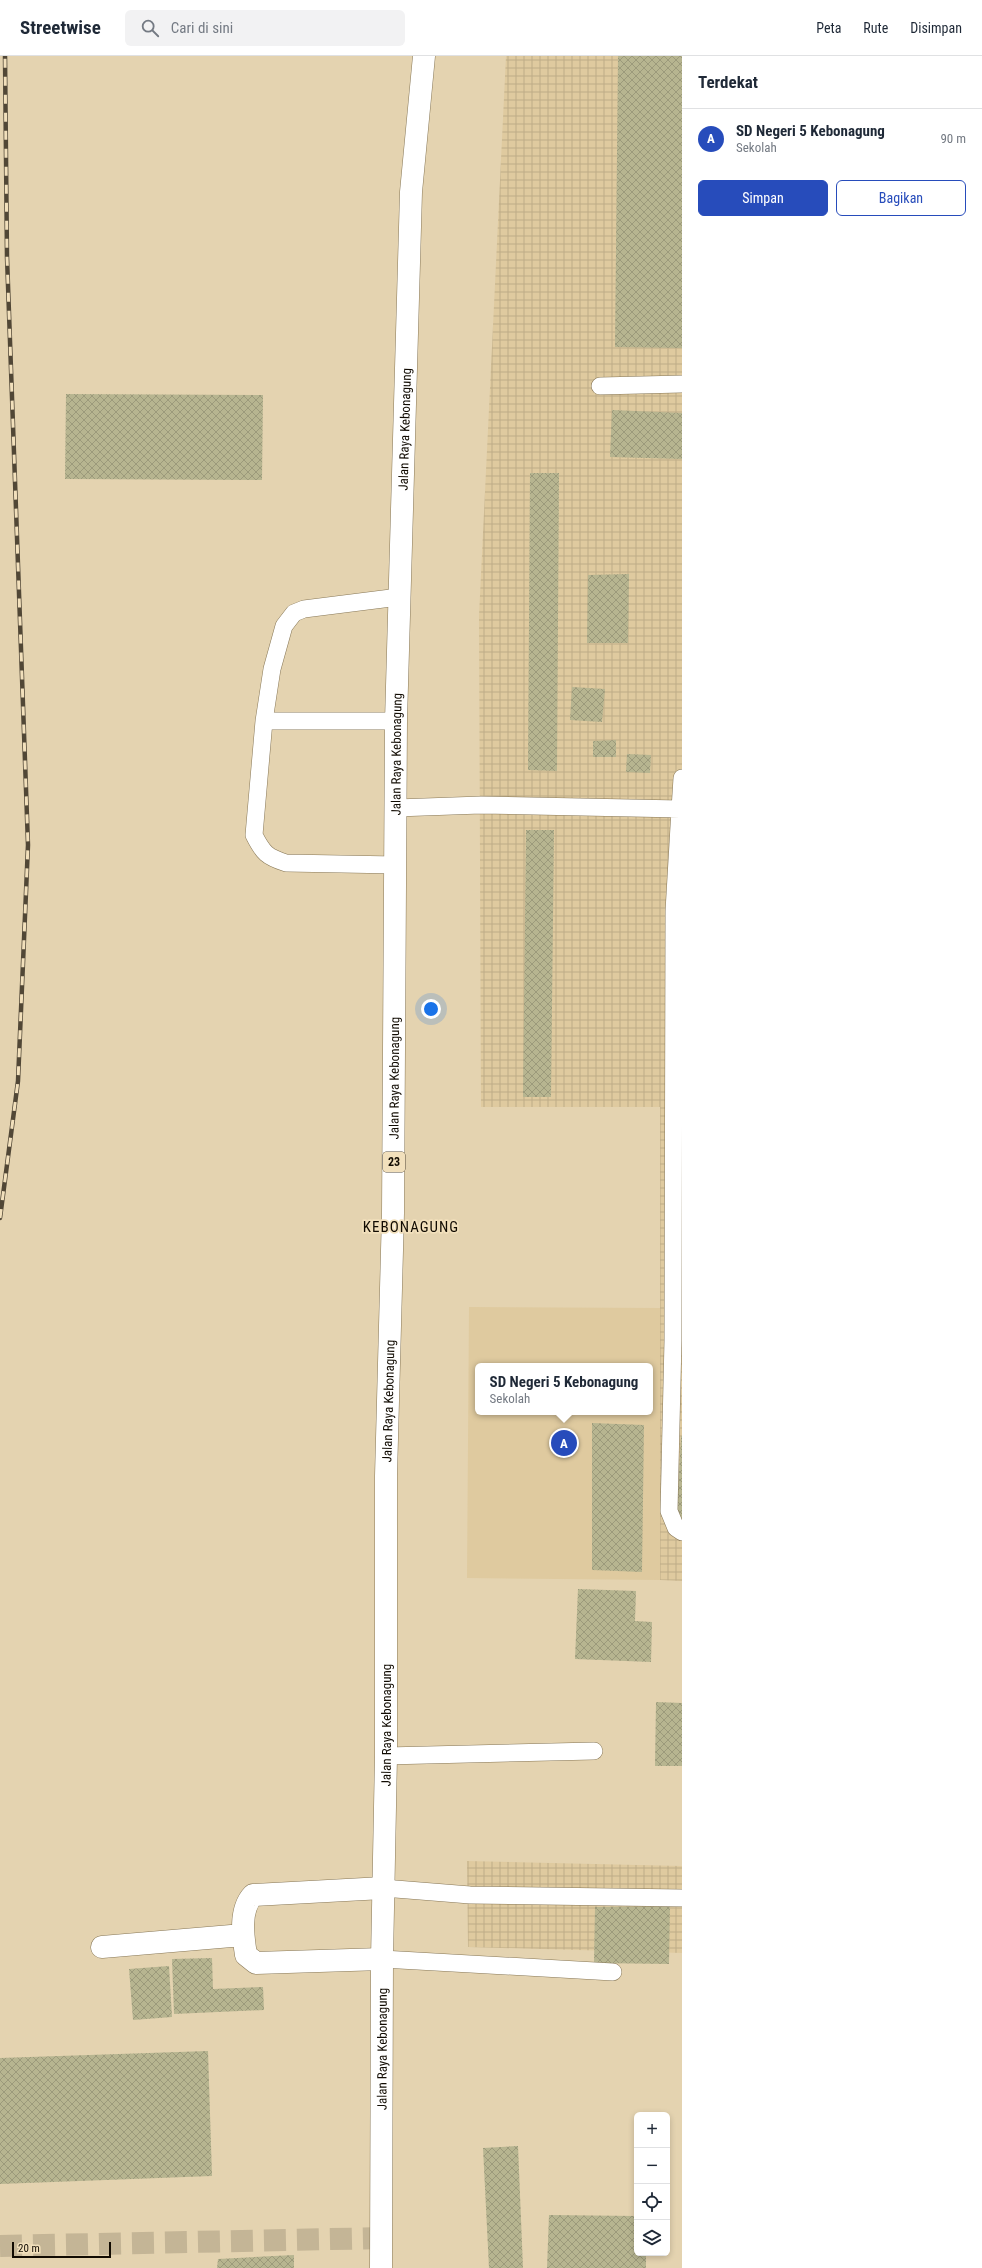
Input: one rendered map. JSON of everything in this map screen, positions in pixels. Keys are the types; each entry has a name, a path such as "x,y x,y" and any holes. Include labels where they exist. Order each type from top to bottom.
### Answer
{"main road":[{"name":"Jalan Raya Kebonagung","path":"381,2268 382,1959 386,1756 386,1476 393,1213 396,721 411,192 424,56"},
{"path":"382,1959 256,1963 246,1955 243,1935 245,1903 253,1895 383,1888"},
{"path":"102,1947 243,1935"}],"lane":[{"path":"600,386 682,384"},
{"path":"396,865 286,863 270,858 262,849 254,835 264,720 272,669 284,626 294,613 304,609 399,597"},
{"path":"264,720 396,721"},
{"path":"682,778 678,911 677,1341 669,1511 676,1528 682,1532"},
{"path":"396,808 481,805 680,810"},
{"path":"386,1756 594,1751"},
{"path":"383,1888 470,1895 682,1898"},
{"path":"382,1959 613,1972"}],"shaded area":[{"path":"506,56 682,56 682,1581 660,1580 660,1107 481,1107 479,616"},
{"path":"469,1307 660,1308 660,1580 467,1578"},
{"path":"467,1861 682,1866 682,1953 468,1947"}],"building":[{"path":"618,56 682,56 682,348 615,347"},
{"path":"66,394 263,395 262,480 65,479"},
{"path":"612,410 682,413 682,459 610,457"},
{"path":"530,473 559,473 557,771 528,770"},
{"path":"629,574 628,643 587,643 588,575"},
{"path":"572,687 605,689 602,722 570,720"},
{"path":"616,740 616,757 593,757 593,741"},
{"path":"627,754 651,755 650,773 626,772"},
{"path":"526,830 554,830 551,1097 523,1097"},
{"path":"592,1423 644,1425 642,1572 592,1570"},
{"path":"681,1436 682,1525 676,1525"},
{"path":"578,1589 636,1591 635,1621 652,1622 651,1662 575,1659"},
{"path":"656,1702 682,1703 682,1766 655,1766"},
{"path":"670,1906 669,1964 594,1963 595,1907"},
{"path":"212,1958 213,1989 263,1987 264,2010 174,2014 172,1959"},
{"path":"169,1966 172,2017 133,2020 129,1969"},
{"path":"208,2051 212,2176 0,2184 0,2058"},
{"path":"518,2146 523,2268 489,2268 483,2148"},
{"path":"549,2215 634,2216 634,2256 646,2256 646,2268 547,2268"},
{"path":"294,2255 294,2268 217,2268 218,2259"}],"tunnel":[{"path":"0,2246 382,2238"}],"railway":[{"path":"0,1218 18,1081 28,845 7,257 5,56"}],"place":[{"name":"SD Negeri 5 Kebonagung","path":"564,1443"}],"district":[{"name":"KEBONAGUNG","path":"411,1227"}]}
